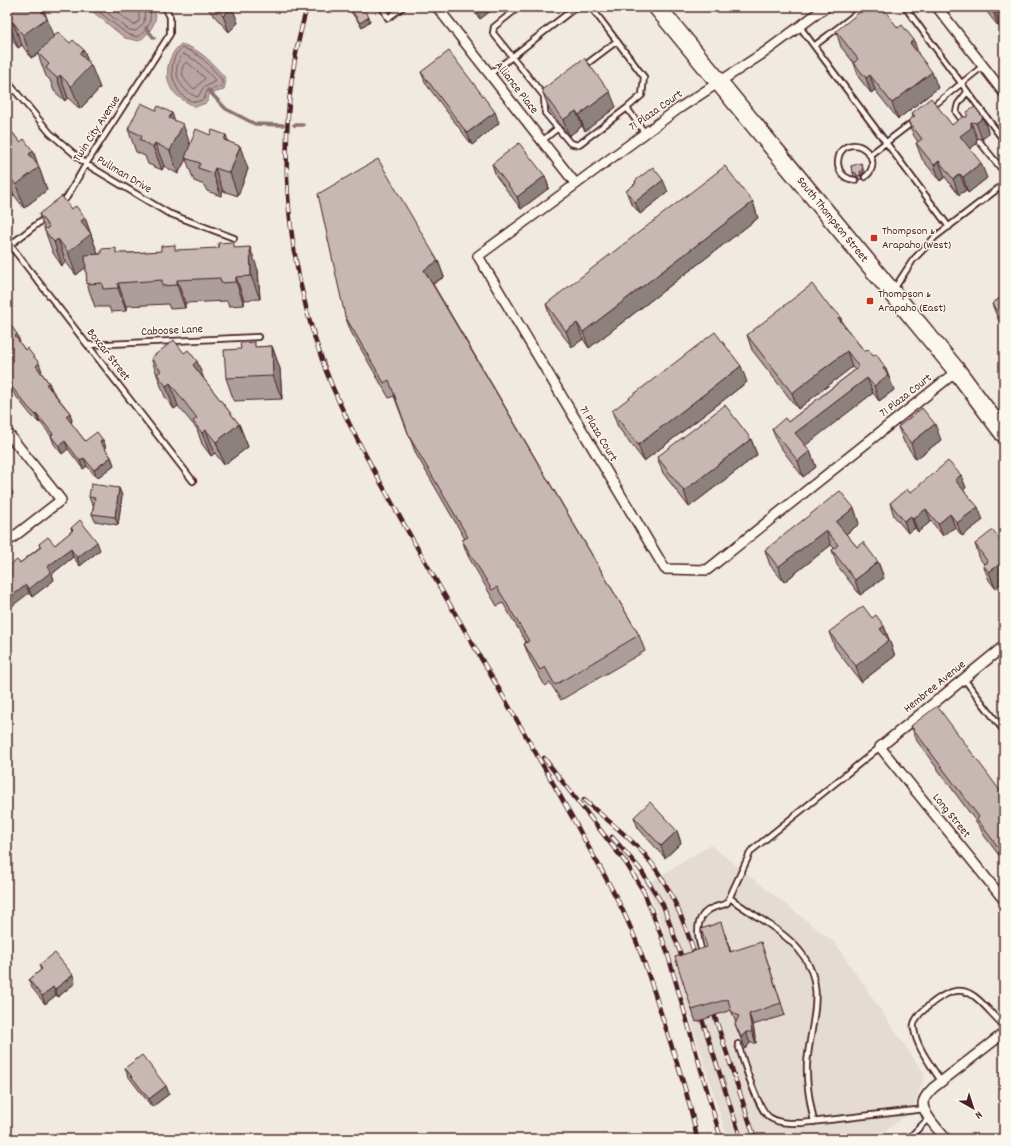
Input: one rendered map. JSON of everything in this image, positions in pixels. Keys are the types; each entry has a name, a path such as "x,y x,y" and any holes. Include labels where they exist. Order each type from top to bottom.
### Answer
{"highway":[{"name":"South Thompson Street","path":"658,7 718,83 956,371 1004,432"}],"street":[{"name":"Alliance Place","path":"437,7 575,183"},
{"name":"71 Plaza Court","path":"826,7 800,27 575,183 478,256 665,569 707,570 956,371"},
{"path":"936,7 1004,93"},
{"path":"7,432 61,500 7,542"},
{"name":"Hembree Avenue","path":"880,747 1004,646"},
{"name":"Long Street","path":"880,747 1004,900"},
{"path":"946,1139 927,1114 923,1103 926,1096 941,1081 1004,1033"}],"lane":[{"name":"Twin City Avenue","path":"55,210 68,197 86,164 170,34 170,17 165,7"},
{"path":"382,7 388,18 402,7"},
{"path":"519,7 494,27 493,33 544,96 545,113 570,143 578,145 642,95 644,77 591,7"},
{"path":"490,74 576,7"},
{"path":"814,46 865,7"},
{"path":"905,7 1004,141"},
{"path":"800,27 949,227"},
{"path":"581,69 617,41"},
{"path":"931,108 960,83 983,66"},
{"name":"Pullman Drive","path":"7,81 50,133 86,164 168,213 234,238"},
{"path":"544,96 550,92"},
{"path":"967,92 958,104 956,112 970,130"},
{"path":"626,108 646,133"},
{"path":"871,154 919,116"},
{"path":"542,141 558,128"},
{"path":"979,141 1004,172"},
{"path":"855,180 844,177 838,166 839,156 842,151 851,145 862,146 871,154 873,166 866,177"},
{"path":"891,292 913,260 935,237 1004,184"},
{"path":"9,243 49,215"},
{"name":"Boxcar Street","path":"9,243 194,481"},
{"name":"Caboose Lane","path":"88,345 258,337"},
{"path":"964,679 1004,731"},
{"path":"703,954 699,943 698,930 700,923 709,910 722,906 730,898 751,851 880,747"},
{"path":"730,898 777,931 798,949 808,963 813,975 816,991 807,1064 807,1090 814,1122"},
{"path":"941,1081 920,1046 913,1028 916,1020 924,1010 949,991 958,989 966,991 974,996 1004,1026"},
{"path":"738,1044 761,1108 770,1118 784,1123 927,1114"},
{"path":"908,1139 927,1114"}],"shaded area":[{"path":"710,845 835,943 925,1075 912,1111 874,1139 728,1139 657,911 646,885"}],"water":[{"path":"87,7 154,7 156,17 150,31 139,41 125,38"},
{"path":"181,44 201,53 226,79 224,90 209,94 206,103 195,107 174,93 169,84 167,72 170,59"}],"building":[{"path":"7,7 38,7 47,18 23,35 13,22 9,25 7,22"},
{"path":"215,7 232,7 223,16"},
{"path":"362,7 369,17 360,23 350,8"},
{"path":"866,7 882,7 898,28 902,25 914,40 910,43 932,72 892,103 870,75 866,78 854,63 858,59 836,31"},
{"path":"990,7 1004,7 1004,17 1002,18 995,9 993,11"},
{"path":"58,32 70,43 73,40 84,50 80,54 91,65 71,86 60,75 57,78 46,68 49,64 38,53"},
{"path":"449,51 495,112 467,133 421,72"},
{"path":"584,58 610,92 579,115 576,111 563,120 543,93 543,89"},
{"path":"931,98 952,125 962,117 967,117 967,112 975,107 983,118 976,123 971,122 971,128 960,136 981,163 963,177 960,174 953,179 939,161 934,165 916,143 922,139 908,121 915,116 912,113"},
{"path":"141,103 156,110 158,106 172,113 169,118 183,124 170,151 155,143 153,147 140,140 142,136 128,129"},
{"path":"7,126 20,142 24,139 33,151 29,154 39,167 16,185 7,174"},
{"path":"196,129 210,135 212,130 226,135 224,140 240,146 230,173 215,168 213,173 198,168 200,163 185,158"},
{"path":"519,143 545,176 517,197 492,164"},
{"path":"378,159 438,261 424,270 639,635 555,685 545,667 540,670 524,644 529,641 497,587 492,590 462,540 468,537 410,438 389,380 384,383 345,316 318,194"},
{"path":"861,163 863,168 860,172 861,175 857,176 856,173 852,172 851,166"},
{"path":"725,166 753,202 583,332 577,323 566,331 546,304"},
{"path":"653,167 663,180 635,202 626,191 636,183 635,181"},
{"path":"62,196 71,209 76,206 85,218 81,221 91,234 68,252 58,239 54,242 44,230 49,227 39,214"},
{"path":"234,242 234,248 250,247 251,276 236,277 236,282 221,283 220,278 177,280 177,285 162,286 162,280 118,283 118,288 103,289 102,283 87,284 85,255 101,254 101,249 116,248 116,253 132,253 161,251 161,246 175,245 175,250 219,248 218,243"},
{"path":"812,284 831,309 833,308 840,316 838,318 865,352 868,349 873,356 876,354 885,367 883,368 888,375 874,386 867,378 795,433 810,451 798,461 772,429 785,418 788,422 859,367 847,351 792,393 747,335"},
{"path":"1004,295 1004,321 992,304"},
{"path":"10,324 17,334 15,336 25,350 27,348 39,363 36,366 49,383 46,384 70,413 66,416 85,441 97,432 103,440 100,442 111,457 94,470 84,458 80,461 65,441 59,446 51,436 53,434 37,414 36,415 28,407 7,381 7,372 9,371 7,369 7,327"},
{"path":"715,332 741,366 638,445 612,411"},
{"path":"174,340 184,353 188,350 197,361 193,365 239,424 216,442 206,430 202,433 193,421 197,418 170,383 166,386 157,374 161,371 151,358"},
{"path":"255,342 255,347 272,346 273,376 226,378 224,350 241,349 240,343"},
{"path":"725,405 751,439 684,491 657,457"},
{"path":"922,408 935,424 911,443 898,427"},
{"path":"948,461 961,475 955,480 978,507 957,523 950,514 938,524 926,509 913,519 911,516 904,521 890,503 907,489 910,493"},
{"path":"7,481 10,486 7,488"},
{"path":"91,484 119,488 115,517 92,514 95,498 89,497"},
{"path":"840,491 854,508 836,522 857,547 863,542 878,562 855,580 832,550 838,545 826,530 778,567 765,550"},
{"path":"80,520 97,542 77,558 71,549 47,567 51,572 29,589 26,585 7,600 7,574 11,571 8,567 17,560 20,563 41,547 39,544 48,537 55,545 73,530 71,528"},
{"path":"993,530 1004,546 1004,563 1003,562 989,572 983,565 988,562 975,544"},
{"path":"863,606 872,618 876,615 884,626 880,629 889,640 856,666 829,632"},
{"path":"937,706 1004,796 1004,855 977,819 979,817 911,726"},
{"path":"650,802 677,831 661,846 634,817"},
{"path":"721,922 730,952 761,942 781,1003 749,1014 752,1032 746,1032 741,1037 735,1024 739,1016 731,1011 728,999 692,1010 675,957 707,947 701,929"},
{"path":"55,953 73,975 55,989 53,987 42,996 29,980 42,969 39,965"},
{"path":"142,1055 166,1086 149,1099 125,1068"}],"waterway":[{"path":"146,28 154,38"},
{"path":"208,90 226,109 255,124 283,125"},
{"path":"294,125 303,125"}],"railway":[{"path":"307,7 296,52 290,98 287,144 288,190 292,237 300,282 311,327 326,371 354,434 556,788 628,921 653,988 685,1088 697,1139"},
{"path":"544,758 626,863 644,892 666,948 721,1139"},
{"path":"584,800 631,840 654,867 670,892 676,905 697,961"},
{"path":"612,837 640,869 663,905 685,966"},
{"path":"711,1005 755,1139"},
{"path":"699,1010 741,1139"}],"place":[{"name":"Thompson & Arapaho (West)","path":"874,238"},
{"name":"Thompson & Arapaho (East)","path":"870,301"}]}
